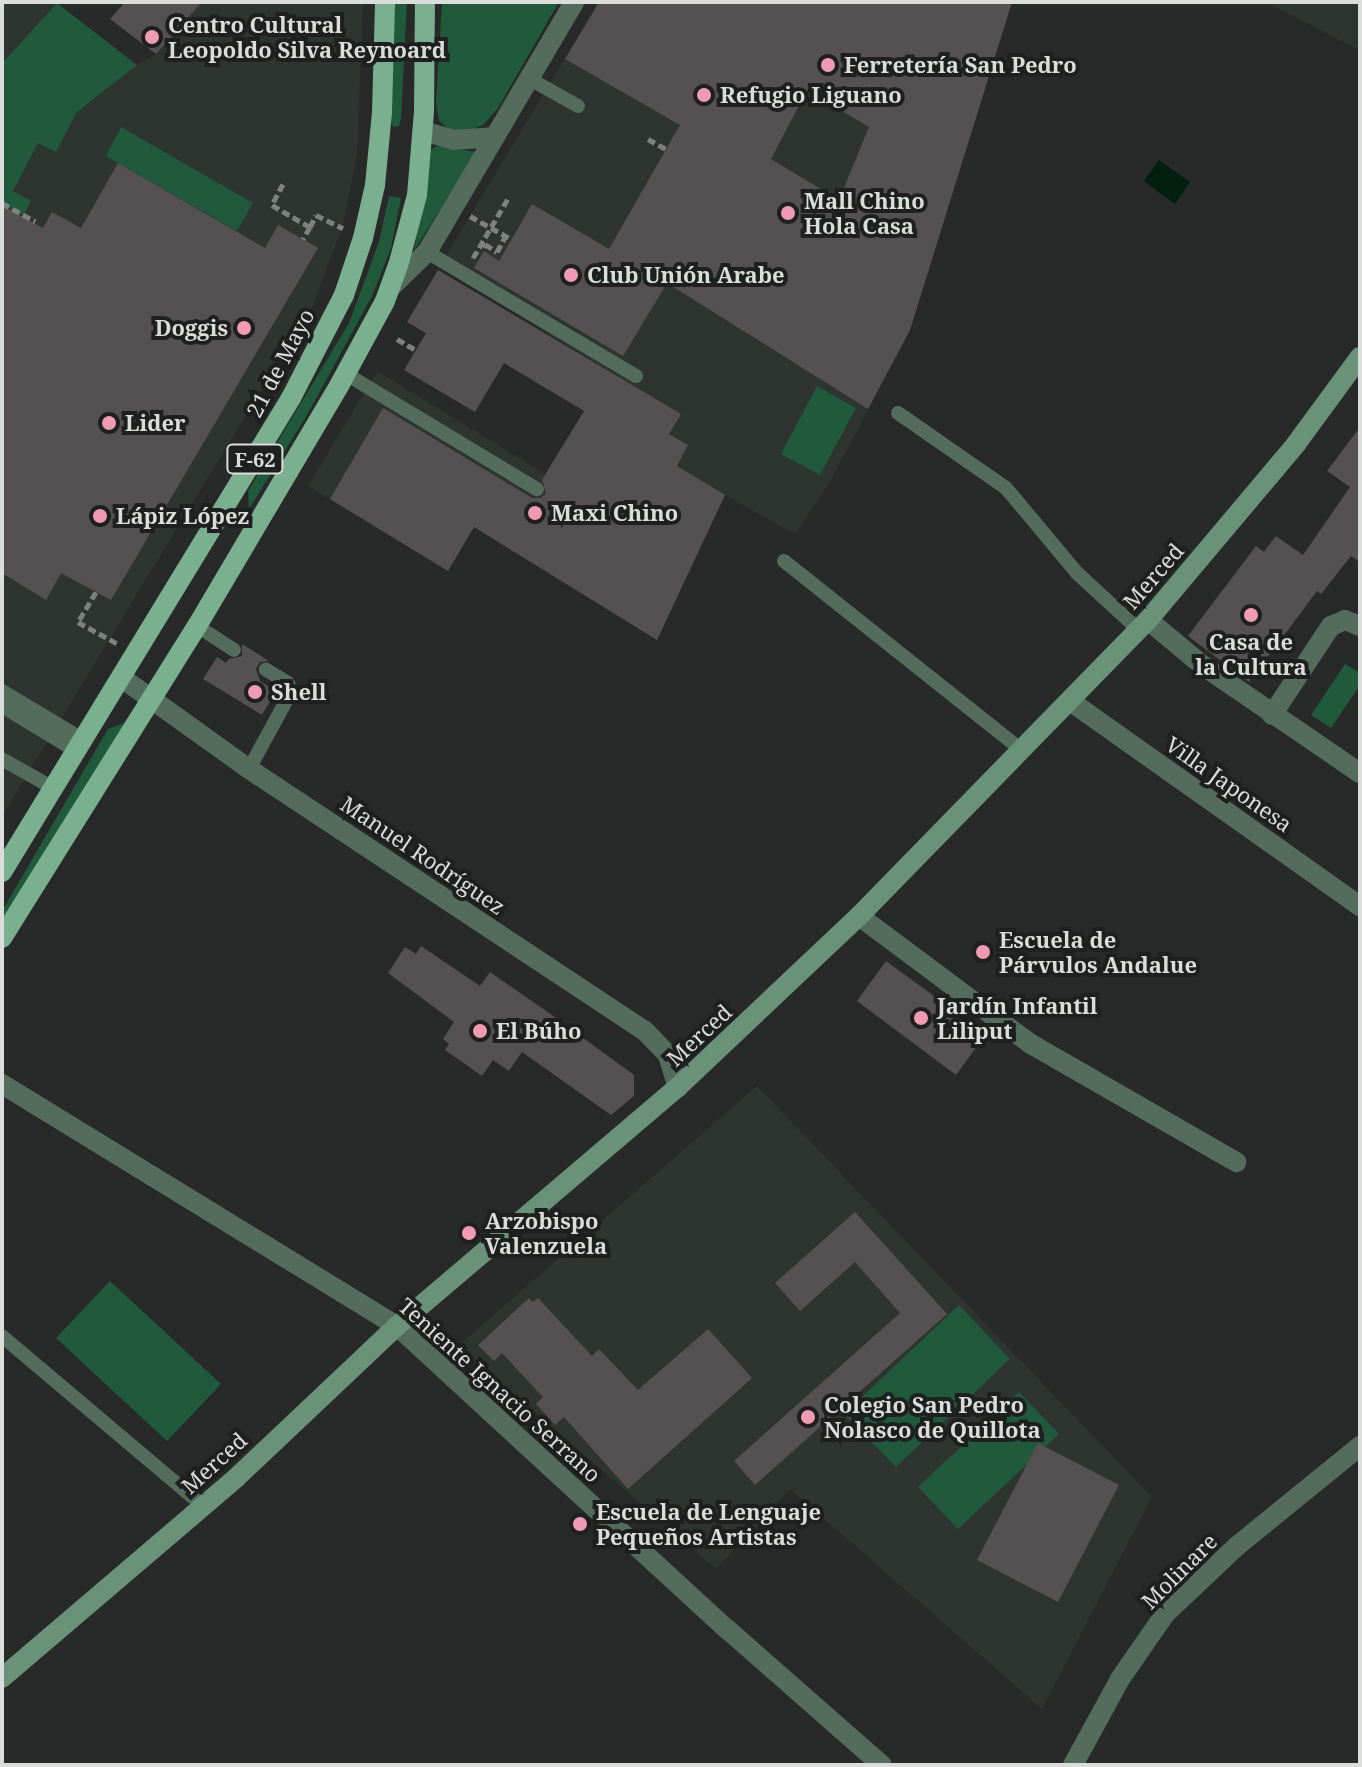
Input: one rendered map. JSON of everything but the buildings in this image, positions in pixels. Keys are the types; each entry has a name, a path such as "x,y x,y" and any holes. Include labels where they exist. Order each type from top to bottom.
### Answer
{"main road":[{"name":"21 de Mayo","path":"2,872 291,398 344,295 363,238 380,149 385,2"},
{"name":"F-62","path":"2,938 197,626 346,374 392,286 417,195 423,131 425,2"},
{"name":"Merced","path":"2,1678 203,1506 397,1326 678,1087 859,916 1143,625 1296,444 1360,357"}],"street":[{"path":"392,286 427,252 574,2"},
{"path":"423,131 454,140 495,137"},
{"path":"1272,715 1331,626 1345,620 1360,626"},
{"path":"1143,625 1360,773"},
{"name":"Manuel Rodríguez","path":"122,678 249,769 644,1030 668,1055 678,1087"},
{"name":"Villa Japonesa","path":"1070,701 1360,906"},
{"path":"859,916 1031,1044 1236,1162"},
{"name":"Teniente Ignacio Serrano","path":"2,1084 397,1326 727,1629 882,1765"},
{"name":"Molinare","path":"1073,1765 1120,1679 1165,1614 1237,1546 1360,1446"}],"lane":[{"path":"530,79 578,106"},
{"path":"427,252 468,269 636,376"},
{"path":"346,374 537,489"},
{"path":"898,413 1006,488 1077,573 1143,625"},
{"path":"784,561 1022,750"},
{"path":"197,626 234,650"},
{"path":"249,769 291,692 288,683 266,670"},
{"path":"2,691 80,745"},
{"path":"2,706 80,745"},
{"path":"2,759 53,788"},
{"path":"2,1336 203,1506"}],"path":[{"path":"648,139 666,149"},
{"path":"283,184 272,205 310,227"},
{"path":"468,269 509,197"},
{"path":"2,203 35,221"},
{"path":"303,239 316,215 363,238"},
{"path":"468,269 485,244 497,252 508,238 471,216"},
{"path":"397,339 416,350"},
{"path":"96,592 78,622 136,654"}],"shaded area":[{"path":"2,2 58,2 2,63"},
{"path":"202,2 363,2 357,154 343,225 314,303 2,816 2,172 137,65 156,54"},
{"path":"599,2 1012,2 910,330 830,482 795,534 725,495 657,640 474,527 448,571 308,486 377,371 545,474 584,411 605,369 440,266"},
{"path":"1265,2 1360,2 1360,50 1340,40"},
{"path":"1159,160 1190,182 1175,204 1144,181"},
{"name":"Colegio San Pedro Nolasco de Quillota","path":"757,1086 1152,1497 1042,1709 790,1489 716,1569 458,1346"}],"green space":[{"path":"393,2 407,2 401,118 399,126 393,127 390,119"},
{"path":"442,2 559,2 498,108 483,125 465,132 451,131 439,121 436,103"},
{"path":"57,3 137,65 76,113 56,152 38,143 13,191 31,201 23,216 5,206 2,210 2,63"},
{"path":"121,127 253,203 237,231 106,156"},
{"path":"437,146 476,152 414,251 430,150"},
{"path":"389,196 401,198 391,248 372,296 307,415 249,509 248,491 349,323 379,242"},
{"path":"817,386 856,408 820,475 781,454"},
{"path":"1345,664 1360,673 1360,685 1331,728 1311,715"},
{"path":"126,722 2,921 2,911 108,729"},
{"path":"110,1281 221,1384 167,1441 56,1338"},
{"path":"959,1305 1010,1359 896,1467 844,1414"},
{"path":"1019,1392 1059,1434 958,1529 918,1487"}],"place":[{"name":"Centro Cultural Leopoldo Silva Reynoard","path":"152,37"},
{"name":"Ferretería San Pedro","path":"828,65"},
{"name":"Refugio Liguano","path":"704,95"},
{"name":"Mall Chino Hola Casa","path":"788,213"},
{"name":"Club Unión Arabe","path":"571,275"},
{"name":"Doggis","path":"244,328"},
{"name":"Lider","path":"109,423"},
{"name":"Maxi Chino","path":"535,513"},
{"name":"Lápiz López","path":"100,516"},
{"name":"Casa de la Cultura","path":"1251,615"},
{"name":"Shell","path":"255,692"},
{"name":"Escuela de Párvulos Andalue","path":"983,952"},
{"name":"Jardín Infantil Liliput","path":"921,1018"},
{"name":"El Búho","path":"480,1031"},
{"name":"Arzobispo Valenzuela","path":"469,1233"},
{"name":"Colegio San Pedro Nolasco de Quillota","path":"808,1417"},
{"name":"Escuela de Lenguaje Pequeños Artistas","path":"580,1524"}]}
